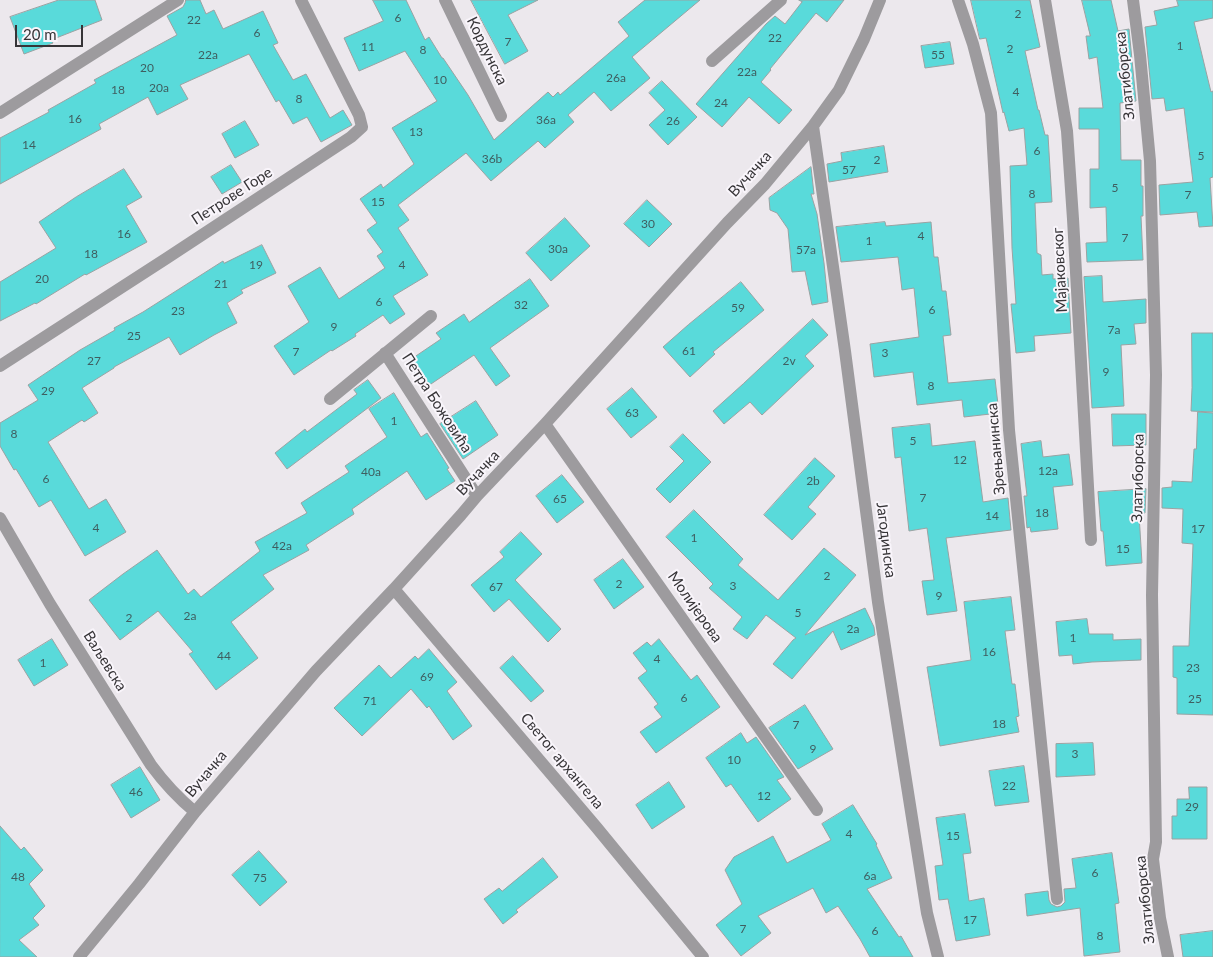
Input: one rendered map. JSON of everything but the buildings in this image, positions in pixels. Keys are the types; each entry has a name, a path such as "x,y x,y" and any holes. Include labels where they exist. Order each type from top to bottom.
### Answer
{"street":[{"path":"0,114 178,0"},
{"name":"Петрове Горе","path":"0,366 343,142 362,127 359,114 301,0"},
{"name":"Кордунска","path":"445,0 501,116"},
{"path":"712,61 781,0"},
{"name":"Вучачка","path":"79,957 195,812 316,672 727,223 765,184 813,126 839,90 864,39 880,0"},
{"name":"Зрењанинска","path":"958,0 991,113 1009,430 1057,899"},
{"name":"Мајаковског","path":"1045,0 1067,131 1091,540"},
{"name":"Златиборска","path":"1133,0 1150,161 1156,375 1152,596 1156,842 1153,859 1160,918 1168,957"},
{"name":"Јагодинска","path":"813,126 878,602 927,913 938,957"},
{"name":"Петра Божовића","path":"330,399 431,316"},
{"name":"Петра Божовића","path":"385,353 477,496"},
{"name":"Молијерова","path":"545,424 817,810"},
{"name":"Ваљевска","path":"0,518 50,604 151,765 163,783 195,812"},
{"name":"Светог архангела","path":"394,589 597,828 702,957"}]}
